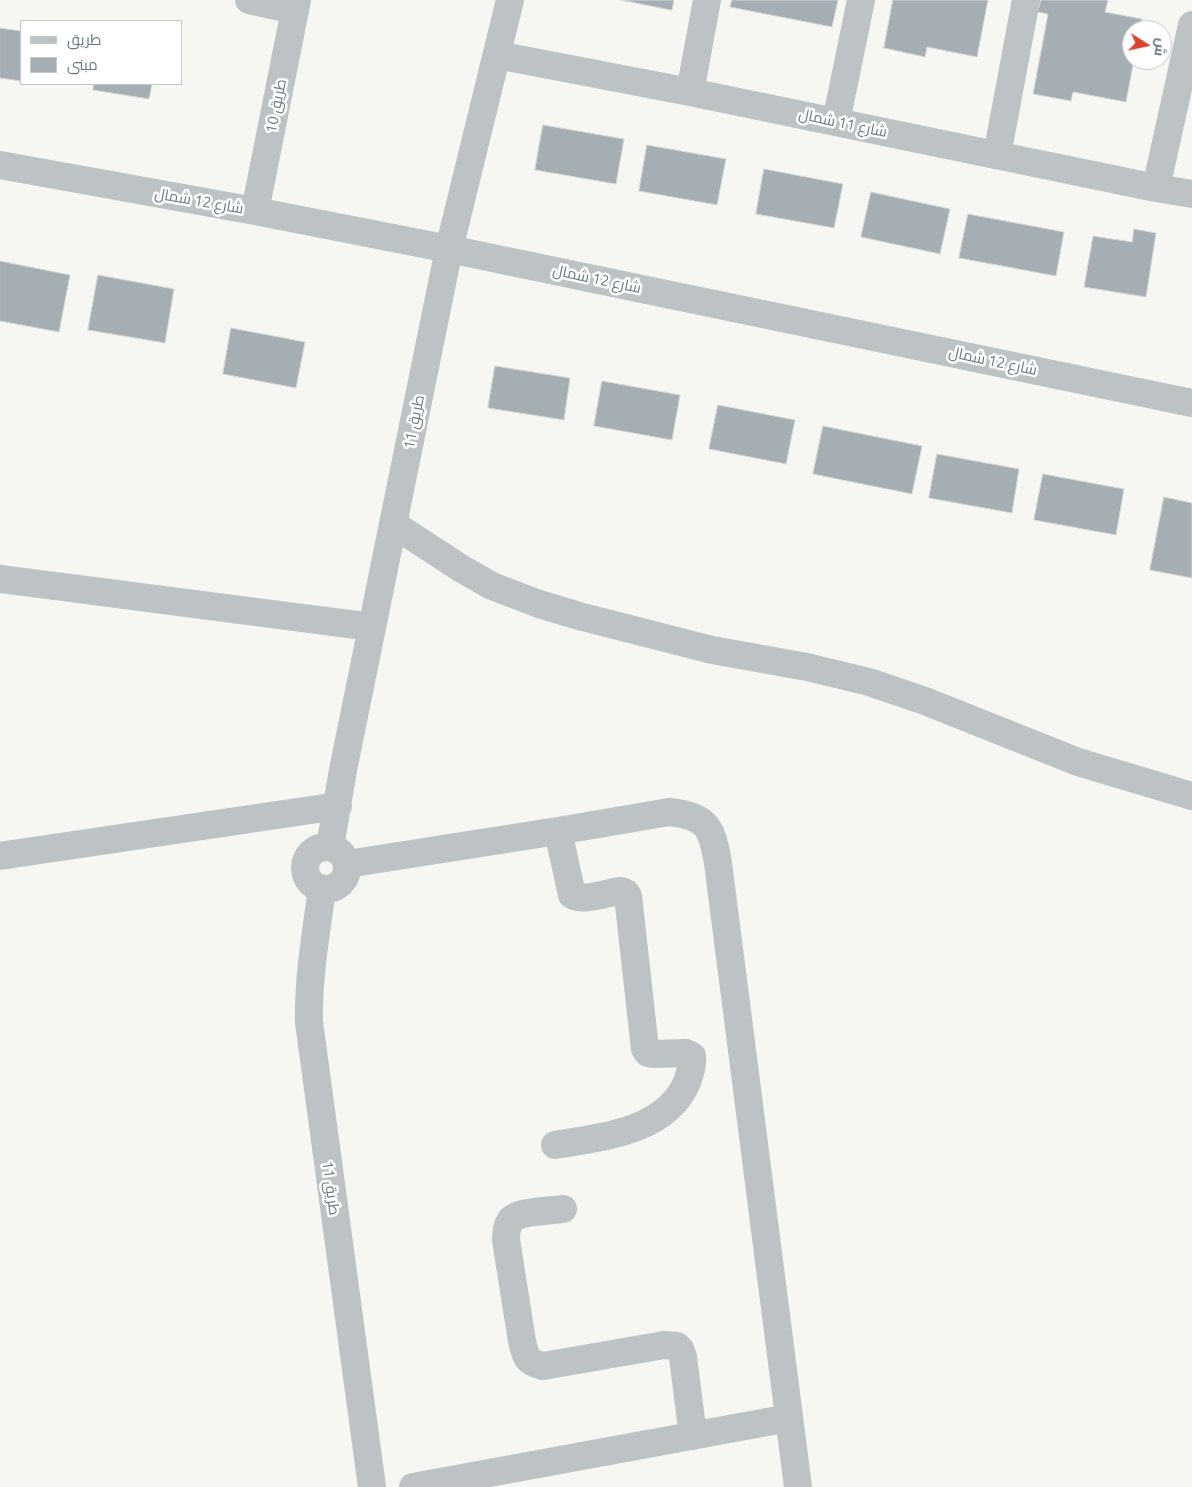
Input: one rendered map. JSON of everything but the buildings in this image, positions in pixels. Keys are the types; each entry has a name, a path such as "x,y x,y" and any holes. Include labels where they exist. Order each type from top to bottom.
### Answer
{"street":[{"path":"249,0 296,5"},
{"name":"طريق 11","path":"339,855 338,806 343,770 449,249 510,0"},
{"path":"690,92 708,0"},
{"path":"836,122 861,0"},
{"path":"996,155 1026,0"},
{"name":"طريق 10","path":"255,211 296,5"},
{"path":"1156,188 1192,25"},
{"name":"شارع 11 شمال","path":"497,54 1192,194"},
{"name":"شارع 12 شمال","path":"0,165 255,211 449,249 1192,403"},
{"path":"394,524 462,569 492,586 539,604 712,650 807,667 869,682 1078,762 1192,796"},
{"path":"0,579 372,627"},
{"path":"0,856 338,806"},
{"path":"339,855 347,872 344,880 338,886 330,889 314,886 308,880 305,873 305,864 308,856 314,850 322,847 339,855 558,831 669,812 686,814 699,819 709,829 714,844 798,1487"},
{"path":"555,1145 618,1133 649,1122 663,1112 680,1095 692,1069 693,1062 692,1056 686,1053 653,1054 648,1053 645,1049 628,896 621,891 583,898 572,895 558,831"},
{"name":"طريق 11","path":"322,889 311,968 310,1022 372,1487"},
{"path":"563,1209 514,1216 509,1222 507,1249 525,1356 531,1363 543,1366 664,1346 677,1346 683,1357 693,1436"},
{"path":"413,1487 789,1418"}]}
